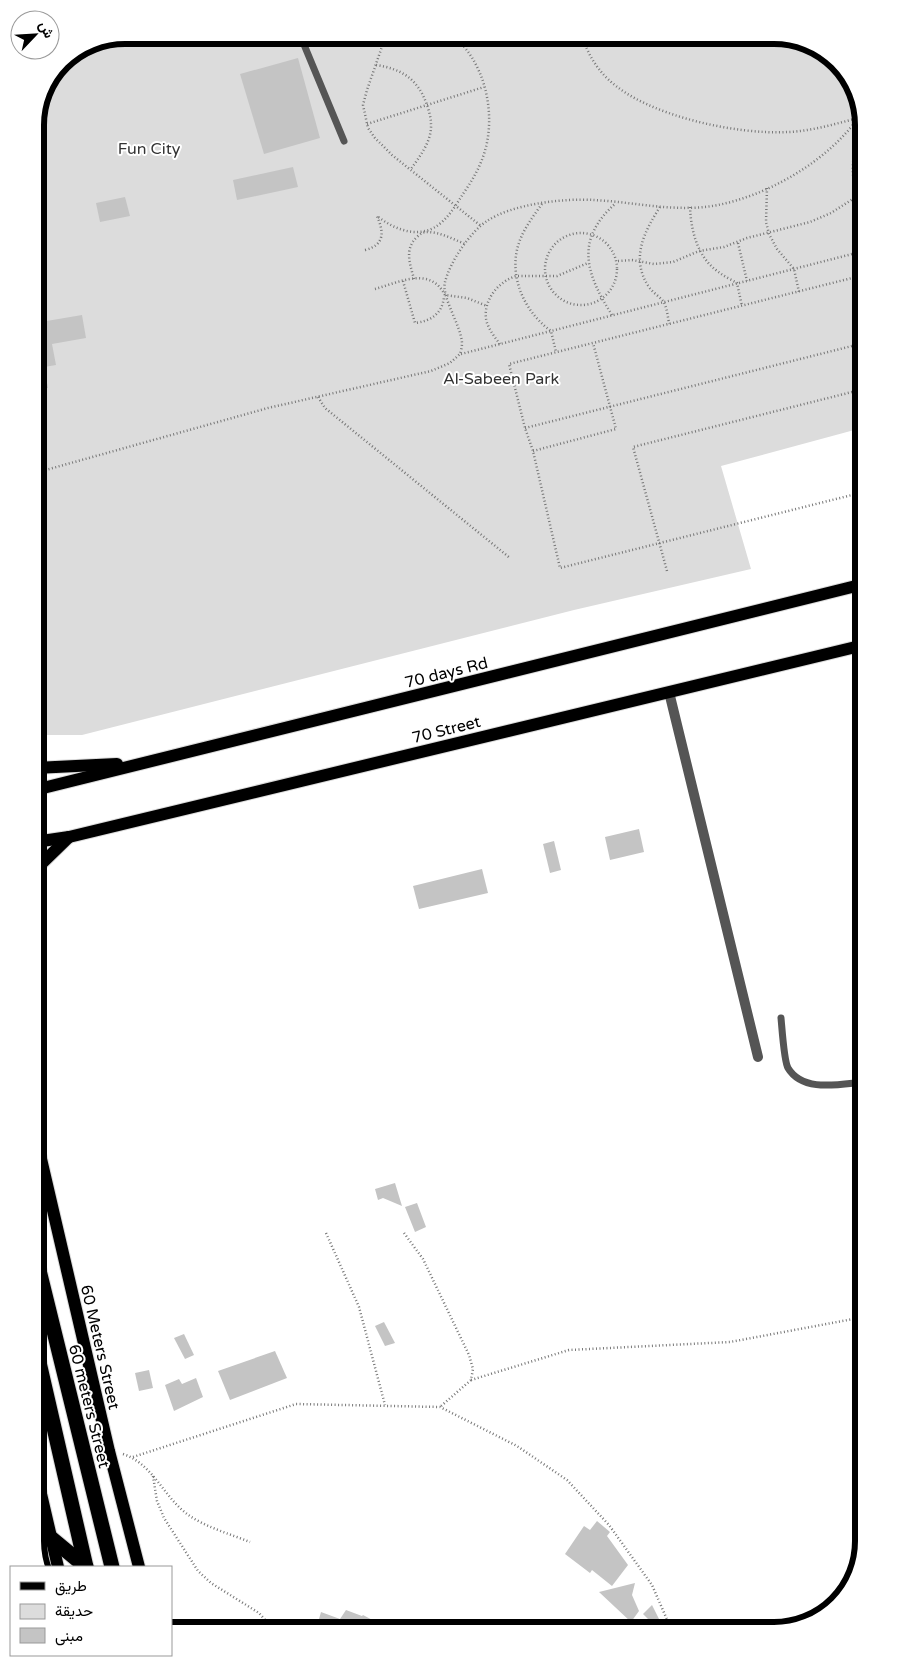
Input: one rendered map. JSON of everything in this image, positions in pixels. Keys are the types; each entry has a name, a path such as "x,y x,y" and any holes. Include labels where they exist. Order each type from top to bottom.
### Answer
{"highway":[{"name":"60 meters Street","path":"44,1291 112,1566"},
{"path":"44,1384 86,1566"},
{"path":"51,1538 85,1566"}],"main road":[{"name":"70 days Rd","path":"44,788 855,586"},
{"name":"70 Street","path":"44,841 70,837 855,647"},
{"path":"44,768 150,762"},
{"path":"44,862 70,837"},
{"name":"60 Meters Street","path":"44,1172 109,1451 140,1566"},
{"path":"44,1507 58,1566"}],"street":[{"path":"669,692 758,1057"}],"lane":[{"path":"304,44 344,141"},
{"path":"781,1018 788,1067 802,1081 820,1085 855,1083"}],"path":[{"path":"383,44 363,105 367,124 375,138 392,155 481,226"},
{"path":"414,279 409,262 409,251 412,242 424,232 444,221 476,174 485,152 490,112 484,87 472,59 462,44"},
{"path":"585,44 588,53 597,67 610,81 644,103 690,120 772,133 806,130 855,119"},
{"path":"376,65 389,67 409,77 423,95 427,104 432,124 427,144 411,169"},
{"path":"367,124 484,87"},
{"path":"403,281 415,323 427,320 437,315 443,307 445,296 444,284 450,268 465,244 487,221 514,209 565,200 593,200 677,208 720,204 752,195 788,178 824,153 845,134 855,122"},
{"path":"855,150 852,159 855,184"},
{"path":"767,188 766,222 769,234 777,249 794,269 799,292"},
{"path":"618,262 632,260 654,264 673,262 699,250 724,247 748,238 810,222 836,211 855,198"},
{"path":"612,315 596,288 588,263 593,235 600,220 617,202"},
{"path":"542,204 520,239 516,251 516,276 523,298 530,310 543,326 551,331 556,352"},
{"path":"660,207 650,222 642,241 641,262 649,287 664,302 669,324"},
{"path":"690,207 691,224 699,250 719,273 737,283 742,306"},
{"path":"365,250 380,242 382,226 377,216 395,228 414,233 439,234 465,244"},
{"path":"582,232 593,235 599,236 612,248 618,262 614,285 607,295 596,302 579,305 563,300 551,289 545,276 545,261 552,246 566,235 582,232"},
{"path":"738,242 747,281"},
{"path":"44,470 259,410 430,371 450,363 460,354 855,253"},
{"path":"500,344 487,323 489,298 497,287 516,276 557,276 588,263"},
{"path":"375,289 421,277 435,282 440,286 451,308 462,343 460,354"},
{"path":"855,277 508,364 525,428 533,450 560,568 855,494"},
{"path":"445,296 467,298 488,306"},
{"path":"533,450 616,429 593,343"},
{"path":"525,428 855,345"},
{"path":"667,571 633,447 855,392"},
{"path":"318,396 325,408 510,558"},
{"path":"326,1233 359,1307 385,1405"},
{"path":"404,1233 423,1259 469,1356 474,1369 472,1380"},
{"path":"440,1407 472,1380 569,1350 730,1342 855,1319"},
{"path":"133,1458 296,1404 440,1407 517,1446 567,1480 609,1525 652,1585 668,1622"},
{"path":"109,1451 124,1454 140,1462 186,1514 250,1542"},
{"path":"153,1476 164,1518 198,1571 211,1583 259,1612 267,1622"}],"green space":[{"name":"Al-Sabeen Park","path":"114,44 779,44 790,45 810,52 828,64 838,75 849,94 854,109 855,125 855,430 721,466 751,569 574,610 82,735 44,735 44,120 52,89 71,64 99,48"}],"building":[{"path":"298,58 320,138 264,154 240,74"},
{"path":"293,167 298,187 237,200 233,180"},
{"path":"125,197 130,216 100,222 96,203"},
{"path":"82,315 86,338 52,344 56,365 44,367 44,321"},
{"path":"44,367 48,388 44,389"},
{"path":"639,829 644,852 610,860 605,837"},
{"path":"554,841 561,870 550,873 543,844"},
{"path":"482,869 488,893 419,909 413,886"},
{"path":"395,1183 402,1206 383,1198 378,1200 375,1189"},
{"path":"417,1203 426,1227 415,1232 405,1207"},
{"path":"384,1322 395,1343 385,1346 375,1326"},
{"path":"184,1334 194,1355 185,1359 174,1338"},
{"path":"275,1351 287,1378 230,1400 218,1371"},
{"path":"149,1370 153,1388 139,1391 135,1373"},
{"path":"196,1378 203,1397 174,1411 165,1385 179,1379 182,1384"},
{"path":"597,1521 610,1532 607,1536 628,1565 612,1586 592,1570 590,1573 565,1554 584,1526 590,1530"},
{"path":"635,1583 632,1595 639,1611 631,1622 599,1592"},
{"path":"652,1605 660,1622 651,1622 643,1614"},
{"path":"346,1610 363,1615 376,1622 313,1622 319,1619 321,1612 340,1619"}],"park label":[{"name":"Fun City","path":"149,148"}]}
